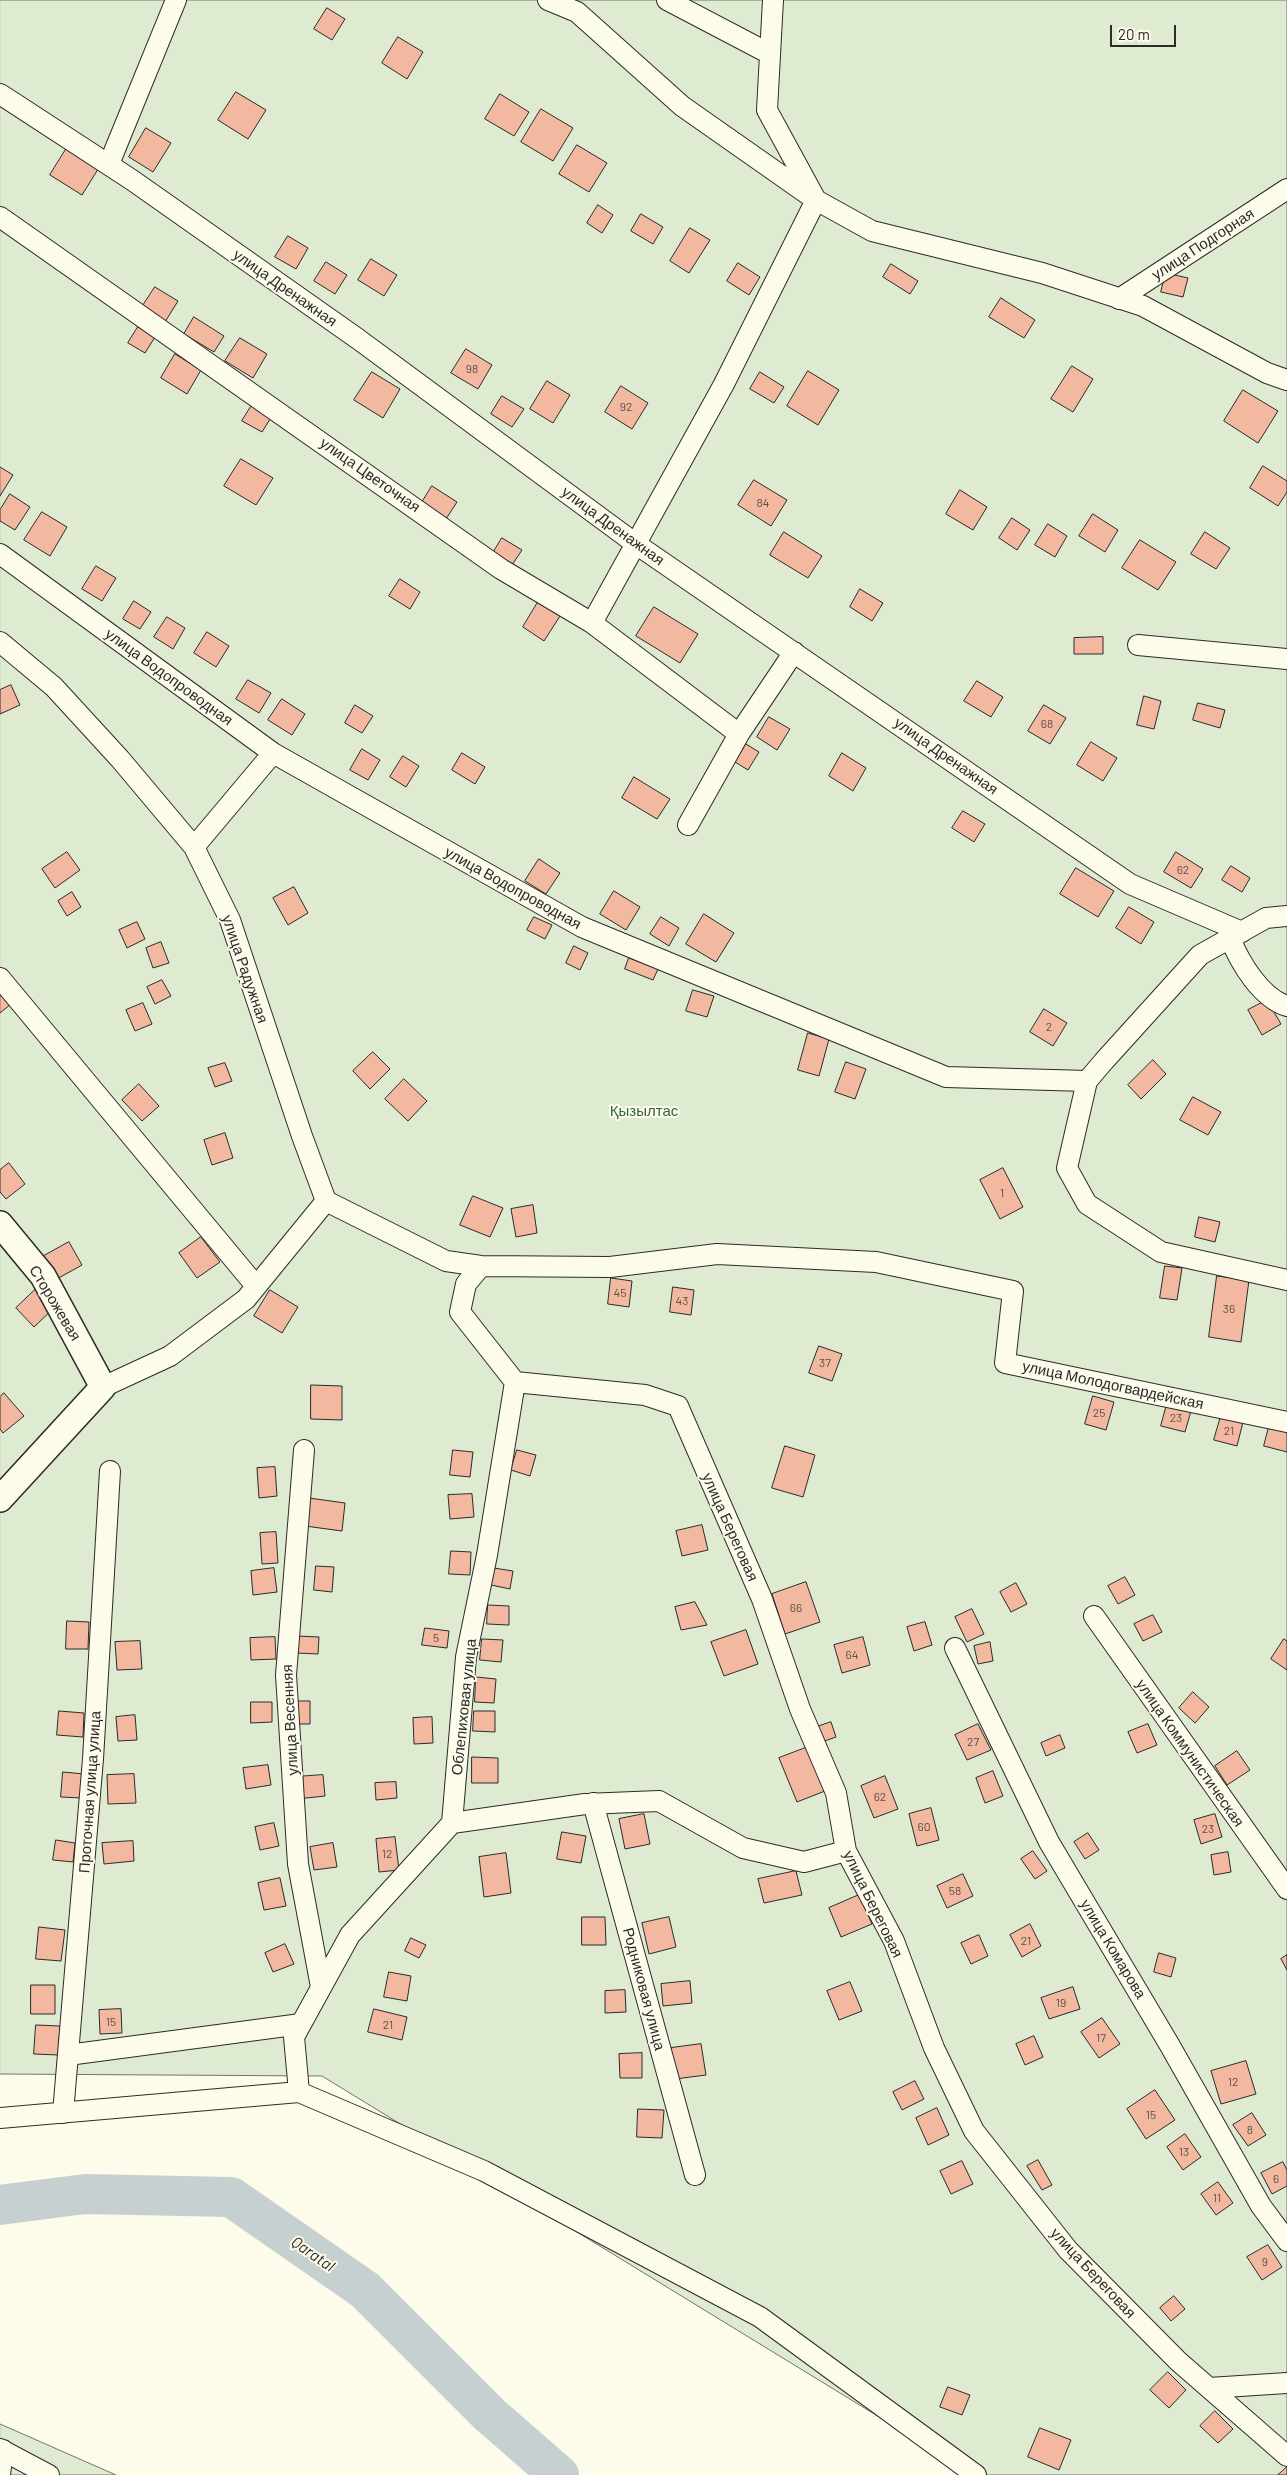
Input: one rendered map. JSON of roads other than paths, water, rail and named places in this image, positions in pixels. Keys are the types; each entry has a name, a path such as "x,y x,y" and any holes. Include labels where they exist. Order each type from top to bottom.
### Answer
{"street":[{"path":"109,164 176,0"},
{"path":"548,0 577,12 682,106 816,200 872,231 1042,273 1143,306 1267,373 1287,380"},
{"path":"666,0 770,54"},
{"path":"773,0 767,110 816,200"},
{"name":"улица Дренажная","path":"0,94 109,164 358,340 636,544 1130,884 1236,935"},
{"name":"улица Подгорная","path":"1119,298 1287,190"},
{"path":"592,623 724,384 816,200"},
{"name":"улица Цветочная","path":"0,217 501,569 592,623 739,734"},
{"name":"улица Водопроводная","path":"0,554 273,753 582,927 946,1078 1086,1081"},
{"name":"улица Радужная","path":"0,642 60,694 120,759 194,847 230,920 326,1202"},
{"path":"1138,645 1287,659"},
{"path":"688,824 739,734 794,652"},
{"path":"194,847 273,753"},
{"path":"1287,916 1266,918 1200,955 1086,1081 1068,1168 1087,1204 1161,1252 1287,1280"},
{"path":"1236,935 1237,956 1276,1003 1287,1006"},
{"path":"0,978 256,1286"},
{"path":"0,1499 103,1387 170,1356 246,1298 326,1202 446,1261 481,1266"},
{"name":"Сторожевая","path":"0,1224 43,1276 103,1387"},
{"name":"улица Молодогвардейская","path":"481,1266 610,1267 717,1254 876,1262 931,1272 1013,1291 1005,1363 1287,1422"},
{"path":"481,1266 466,1284 460,1312 515,1382"},
{"name":"Облепиховая улица","path":"452,1822 466,1658 487,1555 515,1382"},
{"name":"улица Береговая","path":"515,1382 645,1395 678,1406 762,1599 800,1710 836,1793 846,1851 894,1942 934,2048 974,2131 1068,2250 1178,2361 1287,2456"},
{"name":"улица Весенняя","path":"304,1450 286,1676 298,1864 321,1987"},
{"name":"Проточная улица улица","path":"64,2113 93,1760 110,1471"},
{"name":"улица Коммунистическая","path":"1094,1616 1287,1889"},
{"name":"улица Комарова","path":"955,1648 1049,1842 1169,2044 1261,2206 1287,2241"},
{"path":"299,2092 294,2037 350,1935 452,1822 593,1803 659,1801 743,1848 804,1862 846,1851"},
{"name":"Родниковая улица","path":"593,1803 694,2174"},
{"path":"68,2055 301,2024"},
{"path":"0,2118 299,2092 484,2171 760,2317 976,2475"},
{"path":"1208,2388 1287,2382"},
{"path":"0,2475 2,2449 49,2475"}],"waterway":[{"name":"Qaratal","path":"0,2205 85,2194 231,2197 365,2290 490,2415 559,2475"}],"park label":[{"name":"Қызылтас","path":"644,1111"}]}
